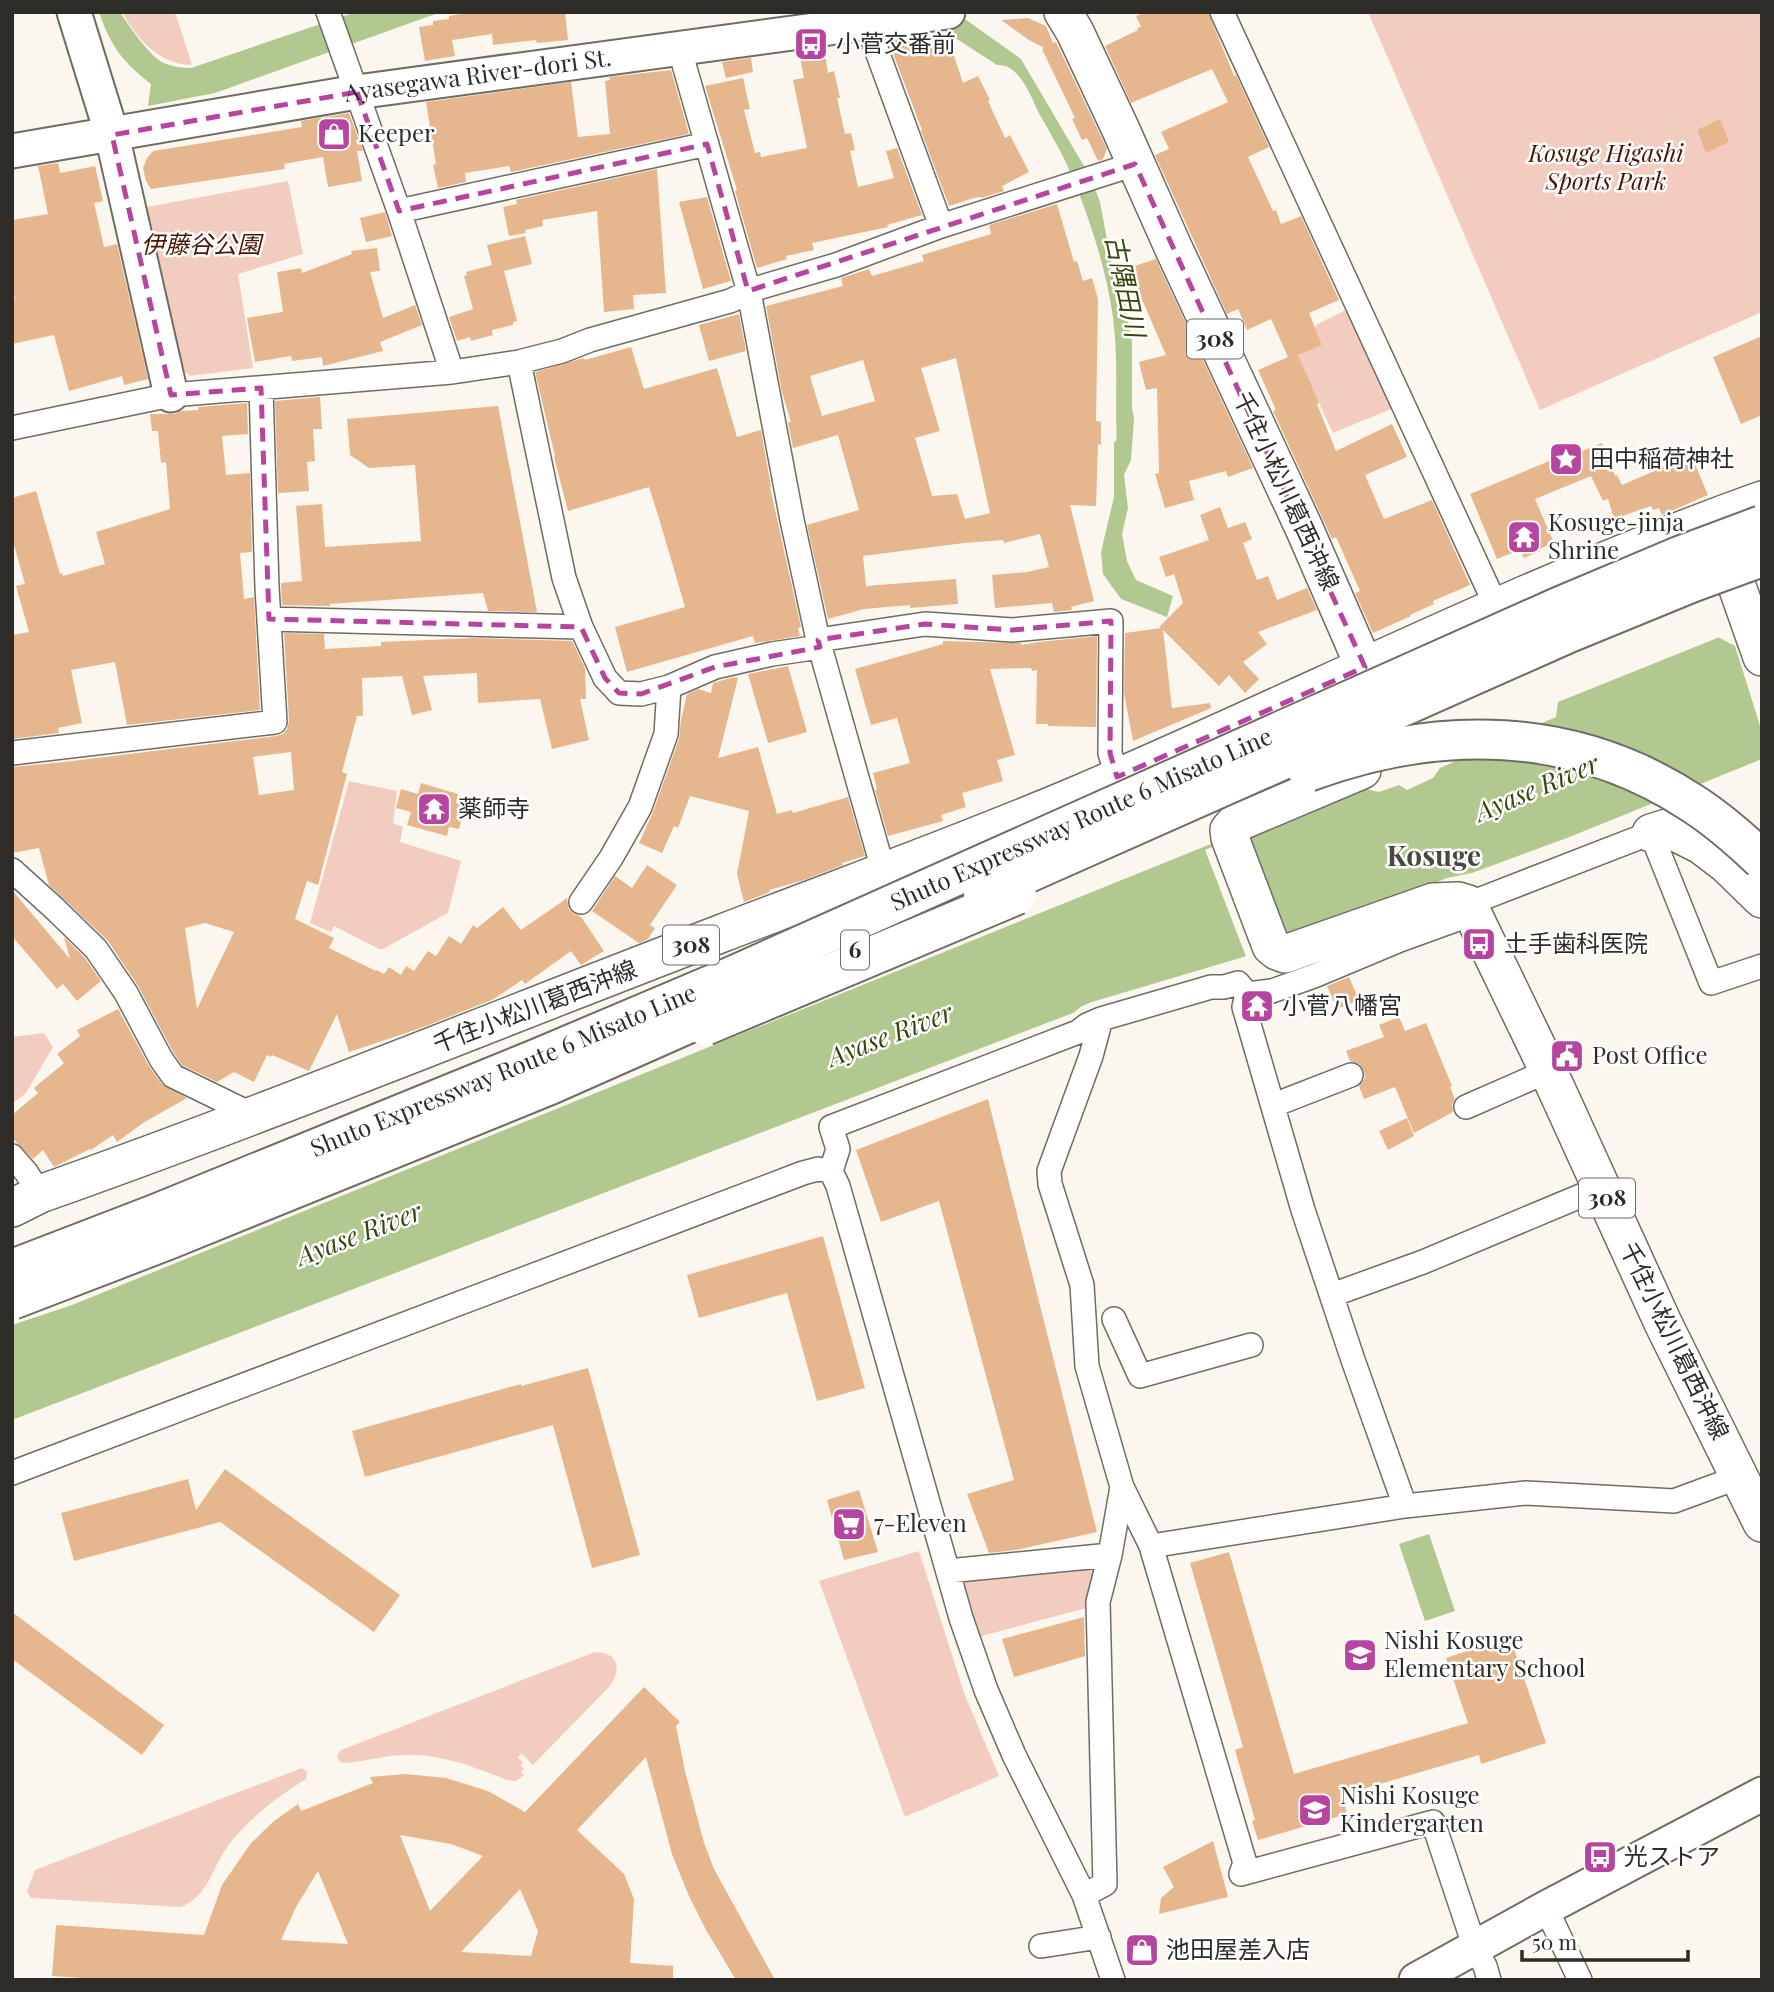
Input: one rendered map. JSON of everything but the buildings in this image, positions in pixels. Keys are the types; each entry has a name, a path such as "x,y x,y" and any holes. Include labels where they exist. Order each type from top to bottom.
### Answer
{"highway":[{"name":"Shuto Expressway Route 6 Misato Line","path":"12,1269 155,1214 732,976 1507,629 1679,556 1743,513"},
{"name":"Shuto Expressway Route 6 Misato Line","path":"12,1300 168,1240 550,1085 1569,633 1691,583 1754,575"},
{"path":"732,976 1328,753 1419,731 1465,727 1518,730 1564,737 1612,750 1656,770 1696,793 1736,822 1762,846"},
{"path":"550,1085 735,1014 1326,765 1416,743 1466,738 1517,741 1560,747 1606,759 1692,802 1731,831 1744,862"}],"main road":[{"name":"千住小松川葛西沖線","path":"1063,12 1121,130 1304,528 1386,716 1388,743 1382,759 1374,765 1234,824 1229,830 1271,946 1285,954 1433,902 1458,901 1468,904 1663,1323 1762,1523"},
{"name":"千住小松川葛西沖線","path":"26,1201 380,1068 722,933 884,873 1077,795 1621,553 1743,513"},
{"path":"1743,513 1754,575 1762,657"},
{"name":"千住小松川葛西沖線","path":"1364,667 1548,657 1754,575"},
{"path":"1651,833 1667,828 1744,862 1762,899"}],"street":[{"path":"74,12 112,135 171,395"},
{"path":"328,12 399,211 452,372"},
{"name":"Ayasegawa River-dori St.","path":"12,151 357,92 947,12"},
{"path":"1222,12 1490,595"},
{"path":"867,24 941,226"},
{"path":"679,47 748,292 819,643 884,873"},
{"path":"399,211 707,144"},
{"path":"12,428 171,395 452,372 519,362 730,301 758,288 836,265 941,226 1135,164"},
{"path":"519,362 564,578 581,627 605,678 619,693 642,694 668,687 715,667 819,643 925,624 1012,630 1111,621 1110,753 1117,777"},
{"path":"12,753 275,722 261,388"},
{"path":"269,619 581,627"},
{"path":"581,902 611,858 640,807 666,734 668,687"},
{"path":"1247,994 1272,991 1458,919 1468,904 1651,833 1712,983 1762,966"},
{"path":"12,870 96,949 126,993 173,1076 253,1115"},
{"path":"1113,1980 1084,1895 1019,1766 986,1690 961,1618 838,1185 831,1171 838,1149 831,1127 1078,1032 1101,1019 1211,987 1238,983 1247,994"},
{"path":"1247,994 1244,1007 1298,1196 1405,1506"},
{"path":"1101,1019 1091,1056 1049,1171 1050,1184 1082,1285 1087,1366 1122,1487 1152,1546 1245,1863 1241,1874 1433,1822 1475,1948 1489,1980"},
{"path":"1466,1107 1548,1071"},
{"path":"1274,1105 1351,1075"},
{"path":"12,1156 26,1171 26,1201"},
{"path":"12,1473 803,1173 818,1169 831,1171"},
{"path":"1332,1295 1423,1262 1602,1187"},
{"path":"1086,1331 1114,1315 1140,1376 1251,1345"},
{"path":"1152,1546 1405,1506 1526,1493 1674,1500 1739,1477"},
{"path":"1084,1895 1105,1884 1098,1602 1110,1555 1122,1487"},
{"path":"948,1571 1110,1555"},
{"path":"1416,1980 1762,1794"},
{"path":"1546,1908 1580,1980"},
{"path":"1041,1946 1100,1937"}],"highlighted area":[{"path":"357,92 399,211 707,144 748,291 1135,164 1365,667 1117,777 1110,753 1111,621 1012,630 925,624 818,640 820,647 715,667 641,694 619,693 605,678 581,627 269,619 261,388 171,395 112,135"}],"green space":[{"path":"122,12 175,12 192,65 170,61 151,49 142,41"},
{"name":"Kosuge Higashi Sports Park","path":"1368,12 1762,12 1762,312 1540,410"},
{"name":"伊藤谷公園","path":"288,181 303,254 238,274 253,368 190,376 181,368 141,208"},
{"path":"1348,309 1392,402 1391,409 1333,433 1310,384 1301,388 1287,352 1309,350 1322,345 1315,328 1317,324"},
{"path":"349,781 397,791 393,823 403,827 400,842 461,861 448,913 381,950 334,926 331,932 310,923"},
{"path":"44,1033 53,1047 26,1093 12,1104 12,1037"},
{"path":"919,1551 964,1693 999,1776 905,1817 819,1581"},
{"path":"1099,1565 1094,1606 978,1637 960,1574"},
{"path":"595,1652 609,1655 616,1663 613,1681 533,1765 522,1754 518,1757 523,1763 521,1765 524,1769 521,1772 524,1775 517,1780 511,1781 457,1762 423,1756 395,1756 343,1763 339,1761 337,1756 341,1750"},
{"path":"302,1768 307,1772 306,1779 275,1800 247,1824 224,1852 205,1888 191,1902 181,1907 31,1898 27,1891 35,1870"}],"water":[{"path":"99,12 120,12 158,60 191,68 356,12 441,12 215,93 148,106 151,84 132,68 119,52 108,35"},
{"path":"904,12 955,12 1021,59 1091,178 1100,202 1114,278 1125,304 1132,342 1134,418 1131,460 1124,475 1128,508 1122,534 1127,561 1136,580 1173,596 1167,617 1121,599 1103,574 1101,552 1114,497 1114,442 1120,438 1120,427 1116,423 1115,334 1099,254 1083,203 1067,165 1018,75 1005,66 997,65 943,30"},
{"name":"Ayase River","path":"1762,620 1762,759 1567,838 1472,873 1447,878 1287,944 1092,1002 1073,1013 12,1420 12,1325 72,1305 1354,786 1379,792 1399,785 1407,790 1433,778 1440,768 1556,717 1558,702"},
{"path":"1429,1534 1455,1611 1425,1621 1399,1544"}],"pier":[{"path":"1762,616 1762,732 1735,646 1714,635"},
{"path":"1240,835 1289,941 1247,959 1205,850"}],"waterway":[{"name":"古隅田川","path":"1120,417 1120,444"}],"place":[{"name":"小菅交番前","path":"811,44"},
{"name":"Keeper","path":"334,134"},
{"name":"田中稲荷神社","path":"1566,459"},
{"name":"Kosuge-jinja Shrine","path":"1524,537"},
{"name":"薬師寺","path":"434,809"},
{"name":"土手歯科医院","path":"1479,944"},
{"name":"小菅八幡宮","path":"1257,1006"},
{"name":"Post Office","path":"1567,1056"},
{"name":"7-Eleven","path":"849,1524"},
{"name":"Nishi Kosuge Elementary School","path":"1360,1655"},
{"name":"Nishi Kosuge Kindergarten","path":"1315,1810"},
{"name":"光ストア","path":"1600,1857"},
{"name":"池田屋差入店","path":"1142,1950"}],"district":[{"name":"Kosuge","path":"1434,856"}]}
